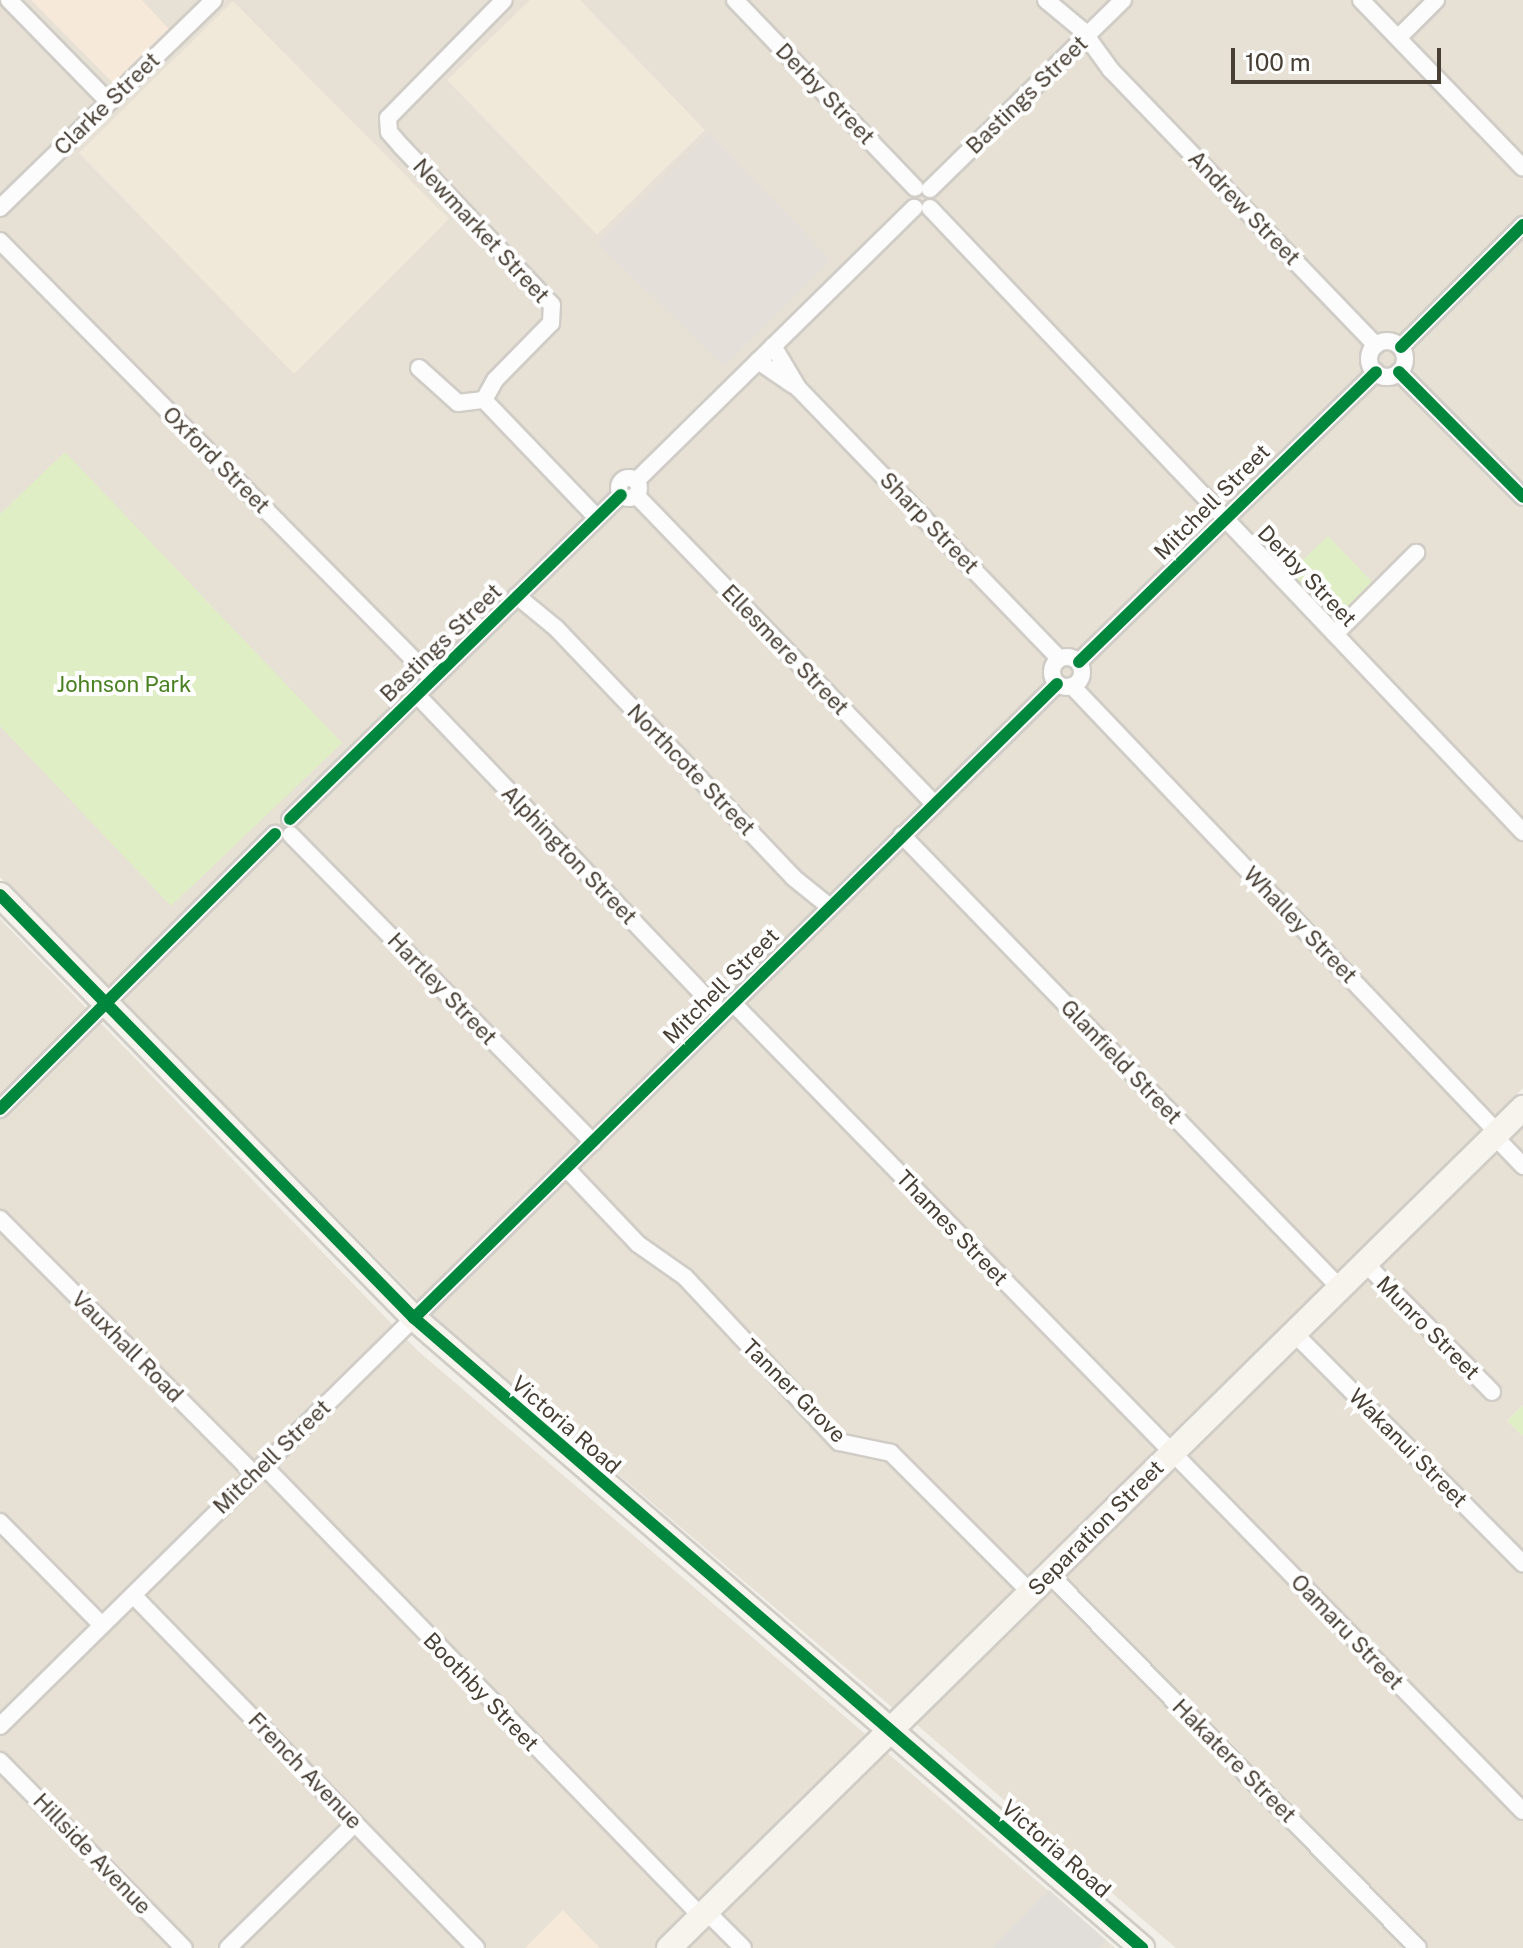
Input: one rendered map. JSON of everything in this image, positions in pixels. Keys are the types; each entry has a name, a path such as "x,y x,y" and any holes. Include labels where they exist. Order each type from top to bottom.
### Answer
{"street":[{"path":"9,0 109,102"},
{"name":"Clarke Street","path":"0,208 214,0"},
{"name":"Newmarket Street","path":"484,400 495,380 551,323 552,305 389,132 391,110 504,0"},
{"name":"Derby Street","path":"735,0 923,189"},
{"name":"Andrew Street","path":"1046,0 1376,345"},
{"name":"Bastings Street","path":"923,189 1123,0"},
{"path":"1361,0 1523,168"},
{"path":"1398,38 1436,0"},
{"path":"922,208 910,198 923,189"},
{"name":"Derby Street","path":"922,208 1224,518 1523,832"},
{"name":"Bastings Street","path":"0,1109 597,518 631,490 773,346 922,208"},
{"path":"1401,347 1523,225"},
{"name":"Oxford Street","path":"0,241 433,679"},
{"path":"1399,372 1405,359 1401,347 1387,341 1376,345 1370,362 1376,372 1399,372 1523,497"},
{"name":"Sharp Street","path":"773,346 798,388"},
{"name":"Sharp Street","path":"758,361 798,388 1059,658"},
{"path":"419,368 458,403 484,400 597,518"},
{"name":"Mitchell Street","path":"1079,662 1376,372"},
{"name":"Ellesmere Street","path":"631,490 934,804"},
{"path":"1335,634 1416,553"},
{"name":"Northcote Street","path":"522,592 794,878 830,907"},
{"path":"1059,658 1079,662 1081,677 1064,685 1051,672 1059,658"},
{"name":"Mitchell Street","path":"0,1726 902,835 1064,685"},
{"name":"Whalley Street","path":"1064,685 1498,1133 1499,1141 1523,1166"},
{"name":"Alphington Street","path":"417,695 727,1009"},
{"name":"Hartley Street","path":"286,829 593,1142"},
{"name":"Glanfield Street","path":"902,835 1340,1288"},
{"name":"Victoria Road","path":"0,895 414,1318 888,1733 1142,1948"},
{"name":"Thames Street","path":"727,1009 1172,1454"},
{"name":"Separation Street","path":"669,1948 1523,1108"},
{"name":"Tanner Grove","path":"566,1168 638,1244 685,1277 839,1442 891,1453 1031,1593"},
{"name":"Vauxhall Road","path":"0,1219 258,1470"},
{"name":"Munro Street","path":"1365,1263 1492,1392"},
{"name":"Wakanui Street","path":"1294,1333 1523,1564"},
{"name":"Oamaru Street","path":"1172,1454 1523,1811"},
{"name":"Boothby Street","path":"258,1470 704,1914 743,1948"},
{"path":"0,1522 102,1625"},
{"name":"Hakatere Street","path":"1049,1574 1418,1948"},
{"name":"French Avenue","path":"133,1595 476,1948"},
{"name":"Hillside Avenue","path":"0,1761 184,1948"},
{"path":"228,1948 355,1823"}],"shaded area":[{"path":"0,0 1523,0 1523,1088 893,1708 443,1325 0,877"},
{"path":"31,0 142,0 169,29 114,84"},
{"path":"530,0 580,0 705,130 597,235 447,80"},
{"path":"233,1 449,219 294,374 79,153"},
{"path":"709,132 831,260 724,366 597,243"},
{"path":"0,919 418,1351 1115,1948 0,1948"},
{"path":"1523,1123 1523,1405 1507,1421 1523,1436 1523,1948 1176,1948 916,1724"},
{"path":"1049,1890 1106,1940 1098,1948 992,1948"},
{"path":"563,1910 600,1948 525,1948"}],"green space":[{"name":"Johnson Park","path":"65,452 342,743 171,906 0,726 0,514"},
{"path":"1328,536 1372,582 1336,619 1289,573"},
{"path":"1523,1405 1523,1436 1507,1421"}],"cycle path":[{"path":"1401,347 1523,225"},
{"path":"1079,662 1376,372"},
{"path":"1399,372 1523,497"},
{"path":"290,819 621,495"},
{"path":"414,1318 1057,684"},
{"path":"0,1109 275,834"},
{"path":"0,895 414,1318 1142,1948"}]}
